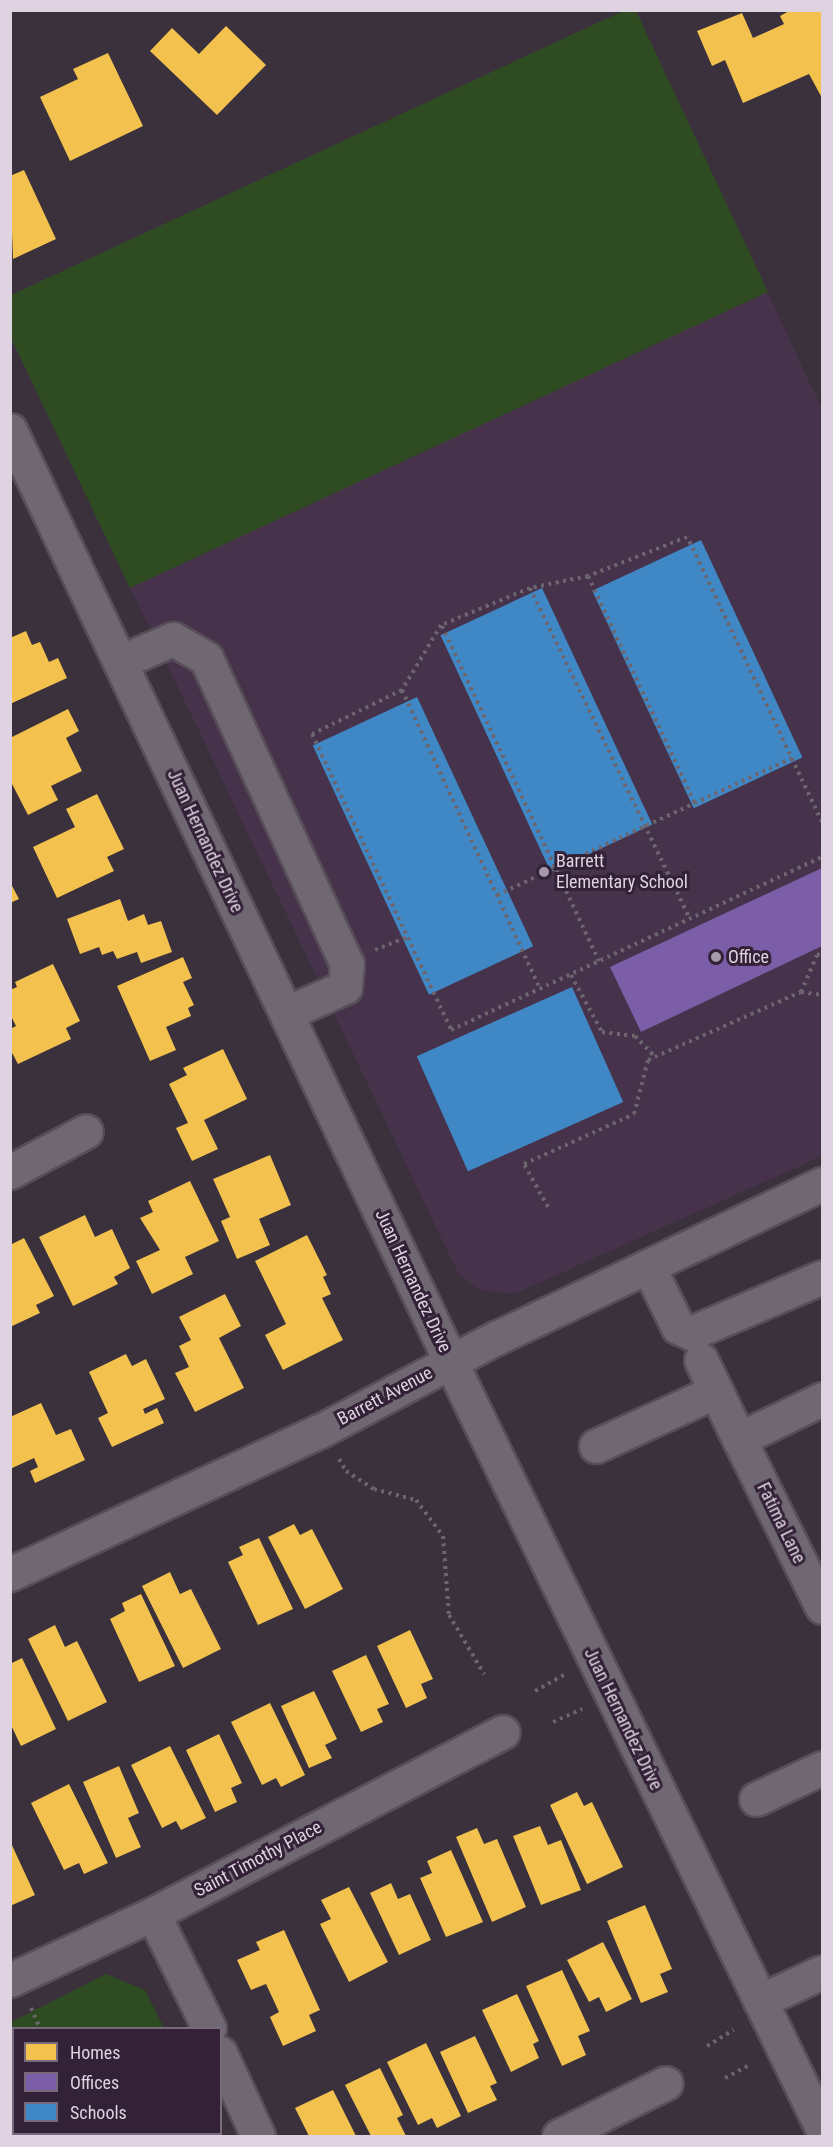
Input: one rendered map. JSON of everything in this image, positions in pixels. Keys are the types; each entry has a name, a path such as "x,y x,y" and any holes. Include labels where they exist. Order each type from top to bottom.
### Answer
{"street":[{"name":"Juan Hernandez Drive","path":"10,430 451,1361 822,2128"},
{"path":"120,662 173,639 206,658 347,964 345,987 287,1013"},
{"path":"10,1172 86,1131"},
{"name":"Barrett Avenue","path":"10,1574 320,1431 451,1361 822,1184"},
{"path":"648,1266 678,1327 691,1333 822,1277"},
{"name":"Fatima Lane","path":"701,1360 822,1607"},
{"path":"596,1446 716,1391"},
{"path":"739,1440 822,1399"},
{"name":"Saint Timothy Place","path":"10,1980 153,1914 502,1732"},
{"path":"756,1799 822,1768"},
{"path":"153,1914 209,2027"},
{"path":"760,2001 822,1972"},
{"path":"222,2057 258,2136"},
{"path":"559,2136 666,2083"}],"path":[{"path":"822,822 687,537 588,576 530,588 441,625 402,690 312,734 451,1030 822,857"},
{"path":"588,576 695,803"},
{"path":"530,588 690,919"},
{"path":"441,625 599,961"},
{"path":"402,690 540,988"},
{"path":"497,895 792,758"},
{"path":"801,992 817,955 822,953"},
{"path":"571,975 602,1032 635,1036 655,1057"},
{"path":"548,1207 524,1164 634,1114 648,1060 801,992 822,995"},
{"path":"339,1459 346,1471 374,1489 416,1500 443,1536 449,1615 484,1674"},
{"path":"535,1691 564,1675"},
{"path":"553,1722 582,1709"},
{"path":"31,2008 40,2027"},
{"path":"707,2046 734,2030"},
{"path":"725,2078 751,2064"}],"shaded area":[{"name":"Barrett Elementary School","path":"623,11 636,11 822,409 822,1156 514,1294 479,1290 458,1273 11,338 11,295"}],"green space":[{"path":"623,11 636,11 768,292 130,588 11,338 11,295"},
{"path":"106,1974 145,1990 164,2027 12,2027 12,2135 215,2136 11,2136 11,2022"}],"building: Homes":[{"path":"791,10 822,10 822,98 809,74 743,103 725,60 712,66 697,31 742,13 753,38 784,24 780,16"},
{"path":"226,26 266,65 217,115 150,51 172,28 199,54"},
{"path":"108,53 143,126 70,161 40,97 78,79 73,69"},
{"path":"24,170 56,239 13,259 10,176"},
{"path":"26,631 32,645 40,642 49,662 58,658 67,678 10,704 10,638"},
{"path":"68,709 79,731 66,738 82,771 51,786 58,800 28,815 10,780 10,738"},
{"path":"97,794 124,849 107,857 114,871 57,898 33,847 75,827 66,809"},
{"path":"10,882 19,899 10,903"},
{"path":"120,899 128,921 144,914 148,925 161,921 172,952 141,963 137,952 117,959 113,951 102,955 99,947 80,954 67,919"},
{"path":"183,957 192,978 183,982 194,1005 188,1008 191,1016 166,1027 176,1050 150,1061 117,986"},
{"path":"53,964 80,1021 66,1028 71,1039 18,1064 10,1049 10,1029 16,1026 10,1014 10,990 17,987 15,982"},
{"path":"223,1049 247,1099 204,1120 218,1149 192,1161 176,1128 188,1123 169,1084 187,1075 183,1068"},
{"path":"270,1155 291,1205 259,1219 270,1245 237,1259 221,1221 230,1217 213,1179"},
{"path":"190,1181 219,1241 185,1257 193,1274 152,1294 136,1261 160,1250 140,1218 153,1212 148,1201"},
{"path":"85,1215 95,1237 112,1229 130,1268 114,1277 118,1284 73,1306 39,1237"},
{"path":"307,1235 327,1275 323,1277 331,1294 322,1298 343,1340 283,1370 265,1335 286,1324 255,1261"},
{"path":"24,1238 54,1296 36,1305 40,1313 10,1327 10,1245"},
{"path":"225,1294 241,1326 219,1338 244,1388 195,1412 175,1373 189,1367 179,1346 191,1340 179,1317"},
{"path":"126,1354 132,1366 146,1359 165,1399 143,1409 145,1414 157,1408 164,1423 112,1447 98,1418 108,1413 89,1372"},
{"path":"41,1403 56,1435 71,1429 85,1460 35,1483 30,1471 38,1467 34,1458 10,1469 10,1417"},
{"path":"294,1524 300,1535 312,1529 343,1589 305,1609 268,1537"},
{"path":"259,1538 293,1609 258,1625 228,1562 243,1555 239,1547"},
{"path":"170,1572 180,1594 191,1589 221,1649 183,1668 142,1586"},
{"path":"141,1594 175,1666 139,1682 110,1619 125,1611 122,1603"},
{"path":"55,1625 65,1647 77,1641 107,1702 68,1721 28,1639"},
{"path":"410,1630 433,1679 421,1684 427,1698 406,1708 377,1646"},
{"path":"366,1655 389,1704 377,1709 383,1722 361,1732 332,1671"},
{"path":"22,1658 56,1729 21,1746 10,1723 10,1664"},
{"path":"314,1691 337,1739 325,1745 332,1758 309,1768 281,1706"},
{"path":"270,1703 305,1775 281,1787 276,1778 262,1785 231,1722"},
{"path":"219,1734 242,1783 231,1788 237,1802 215,1812 186,1750"},
{"path":"170,1746 206,1818 181,1830 176,1821 162,1828 131,1765"},
{"path":"119,1766 139,1813 128,1818 141,1847 116,1858 83,1782"},
{"path":"69,1784 108,1863 84,1874 79,1863 64,1870 31,1803"},
{"path":"577,1792 584,1806 592,1802 623,1867 587,1884 550,1805"},
{"path":"540,1826 548,1845 561,1840 581,1890 541,1905 513,1836"},
{"path":"477,1828 484,1844 497,1839 526,1907 492,1922 456,1837"},
{"path":"10,1841 35,1895 10,1906"},
{"path":"451,1850 483,1922 446,1937 420,1878 432,1873 427,1861"},
{"path":"391,1883 398,1899 410,1894 431,1940 399,1955 370,1893"},
{"path":"349,1887 388,1962 349,1982 320,1924 331,1919 321,1900"},
{"path":"645,1905 672,1969 660,1974 668,1992 641,2003 607,1921"},
{"path":"284,1930 320,2010 309,2015 316,2031 283,2046 270,2017 279,2012 266,1984 251,1990 237,1960 260,1950 256,1942"},
{"path":"603,1942 632,1999 606,2012 599,1997 589,2002 567,1960"},
{"path":"562,1970 590,2031 578,2036 586,2055 562,2066 526,1986"},
{"path":"517,1994 539,2041 533,2044 539,2058 511,2072 482,2010"},
{"path":"475,2036 497,2083 490,2086 497,2100 468,2113 440,2052"},
{"path":"426,2043 461,2116 437,2128 432,2118 418,2125 387,2062"},
{"path":"380,2068 403,2115 397,2118 406,2136 371,2136 345,2085"},
{"path":"333,2090 356,2136 309,2136 295,2108"}],"building: Offices":[{"name":"Office","path":"822,868 822,946 641,1032 610,967"}],"building: Schools":[{"path":"701,540 802,758 694,808 592,591"},
{"path":"542,588 652,825 551,872 440,635"},
{"path":"417,697 533,946 429,995 313,746"},
{"path":"572,987 623,1102 468,1171 417,1056"}],"place":[{"name":"Barrett Elementary School","path":"544,872"},
{"name":"Office","path":"716,957"}]}
